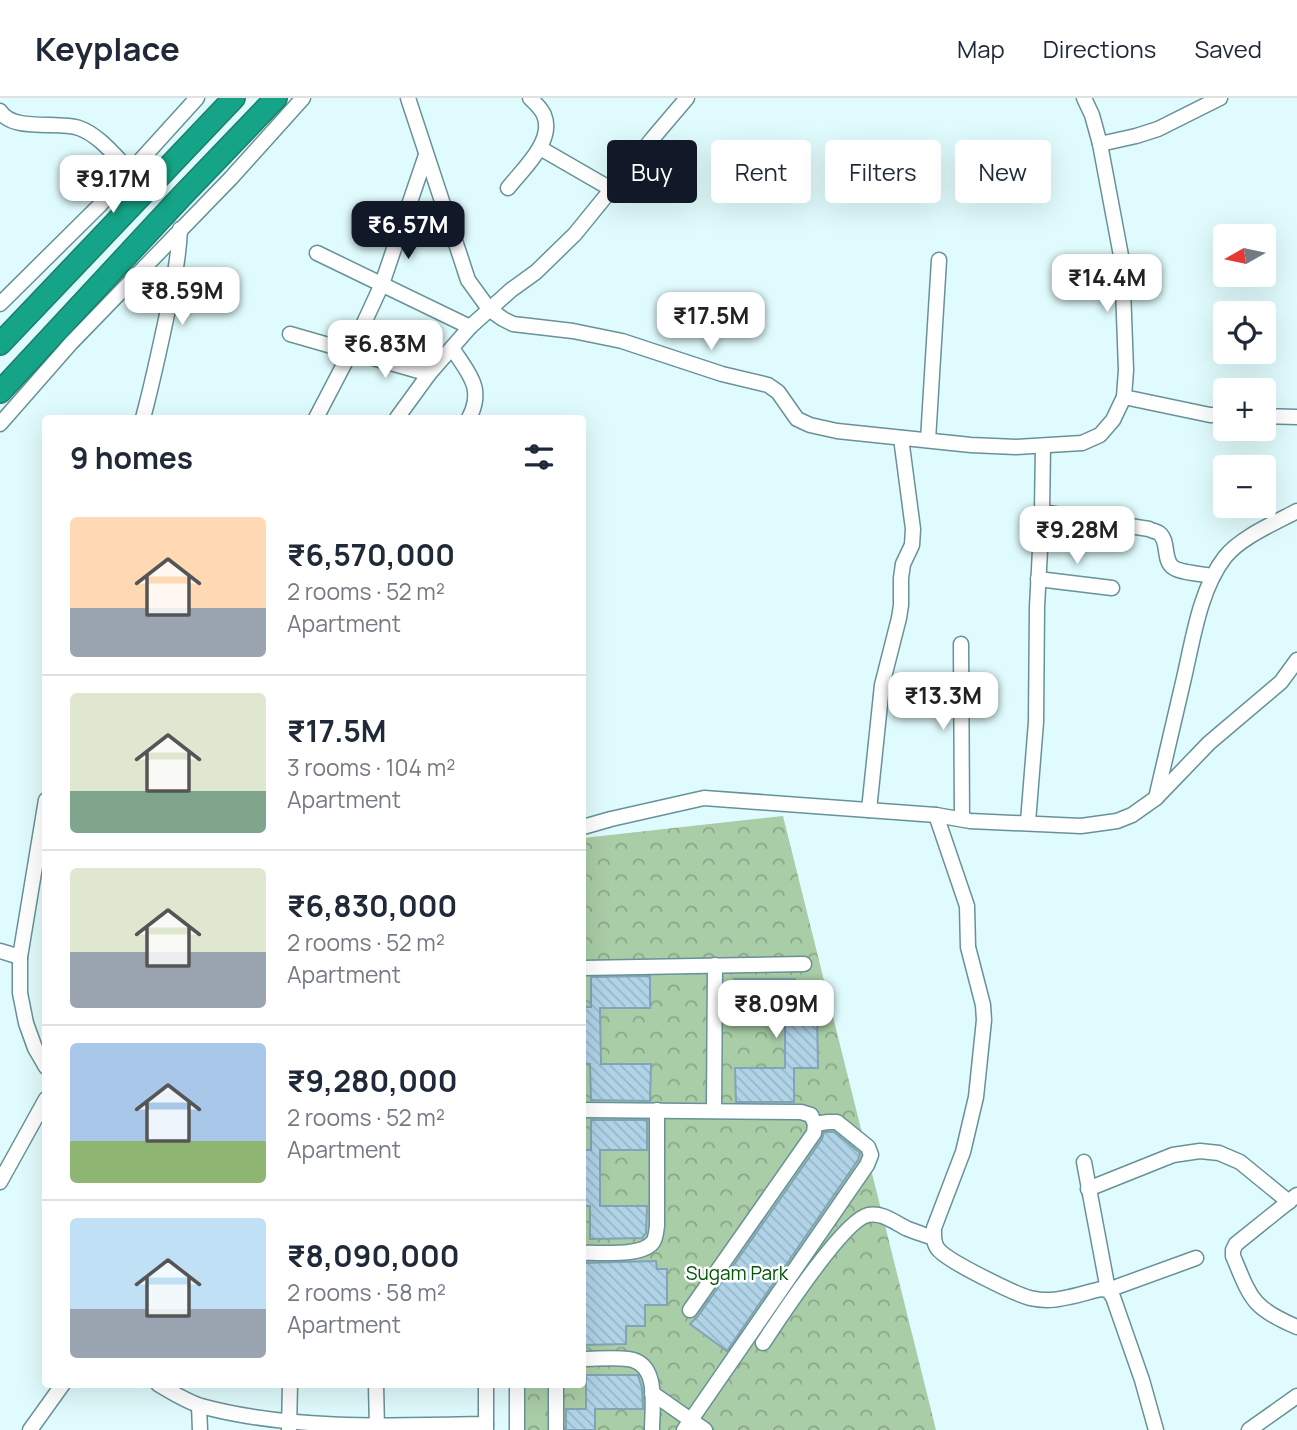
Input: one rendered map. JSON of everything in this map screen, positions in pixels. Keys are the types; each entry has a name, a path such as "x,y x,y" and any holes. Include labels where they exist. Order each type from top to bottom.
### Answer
{"highway":[{"path":"0,344 234,98"},
{"path":"0,392 276,98"}],"street":[{"path":"0,304 99,205 197,98"},
{"path":"0,424 71,343 303,98"},
{"path":"408,98 463,269 489,309 503,319 513,324 573,331 622,341 722,374 768,385 778,392 797,419 810,425 837,431 901,438 1016,447 1082,443 1100,435 1113,420 1124,397 1126,370 1122,261 1100,144 1084,98"},
{"path":"508,188 540,148 545,136 546,123 540,108 530,98"},
{"path":"652,140 687,98"},
{"path":"1100,144 1158,129 1220,98"},
{"path":"0,111 12,122 78,127 93,135 130,171"},
{"path":"540,148 607,187"},
{"path":"318,415 382,284 426,155"},
{"path":"399,415 429,374 470,327 536,272 575,234 607,194"},
{"path":"144,415 159,356 179,250 180,229"},
{"path":"317,253 470,327"},
{"path":"928,440 939,260"},
{"path":"290,334 429,374"},
{"path":"452,348 476,387 475,408 471,415"},
{"path":"1124,397 1213,415"},
{"path":"1276,416 1297,416"},
{"path":"869,810 882,685 899,618 903,564 912,545 913,529 901,438"},
{"path":"1028,822 1036,722 1043,446"},
{"path":"1156,799 1190,648 1213,576 1226,555 1242,542 1297,511"},
{"path":"1042,512 1149,529 1159,533 1164,540 1170,565 1175,569 1213,576"},
{"path":"1038,579 1112,589"},
{"path":"961,644 962,819"},
{"path":"586,826 704,798 1081,826 1117,821 1132,815 1156,799 1209,743 1281,682 1297,660"},
{"path":"1281,682 1297,686"},
{"path":"936,815 967,906 968,947 984,1020 976,1097 963,1152 934,1228 936,1247 945,1256 984,1277 1028,1298 1045,1300 1108,1290 1196,1258"},
{"path":"42,824 20,957 20,993 26,1023 42,1060"},
{"path":"0,951 20,957"},
{"path":"586,968 804,964"},
{"path":"714,1111 715,965"},
{"path":"0,1182 42,1106"},
{"path":"586,1110 801,1112 811,1115 815,1124 814,1133 690,1310"},
{"path":"586,1253 634,1252 646,1248 654,1240 657,1226 657,1110"},
{"path":"687,1425 867,1165 871,1155 868,1147 837,1122 815,1124"},
{"path":"1088,1189 1173,1155 1200,1151 1219,1153 1240,1162 1289,1202 1297,1215"},
{"path":"1084,1162 1108,1290 1126,1330 1156,1430"},
{"path":"1289,1202 1236,1244 1233,1256 1255,1302 1277,1319 1297,1327"},
{"path":"763,1343 797,1291 859,1219 869,1214 884,1216 933,1238"},
{"path":"586,1359 629,1359 642,1363 650,1375 652,1430"},
{"path":"30,1430 60,1388"},
{"path":"165,1388 199,1406 289,1427 377,1428 486,1427 486,1388"},
{"path":"289,1427 290,1388"},
{"path":"376,1388 377,1428"},
{"path":"517,1388 517,1430"},
{"path":"556,1388 556,1430"},
{"path":"652,1392 687,1425 705,1430"},
{"path":"1249,1430 1297,1396"},
{"path":"199,1406 200,1430"}],"green space":[{"name":"Sugam Park","path":"783,816 936,1430 517,1430 517,1388 586,1388 586,838"}],"building":[{"path":"650,976 650,1008 600,1008 601,1064 651,1064 650,1101 591,1100 590,1064 586,1064 586,1007 591,1007 591,977"},
{"path":"734,979 795,979 795,1011 817,1011 818,1068 794,1068 794,1102 736,1102 735,1068 785,1068 785,1011 734,1012"},
{"path":"591,1120 647,1120 647,1150 600,1150 600,1206 647,1206 646,1233 642,1238 590,1239 590,1206 586,1206 586,1150 591,1150"},
{"path":"824,1132 834,1132 860,1153 858,1160 727,1351 690,1324 822,1139"},
{"path":"656,1261 657,1269 667,1269 667,1305 645,1305 645,1326 626,1326 626,1344 586,1345 586,1263"},
{"path":"586,1375 638,1375 643,1409 595,1409 595,1430 566,1430 566,1409 586,1409"}]}
